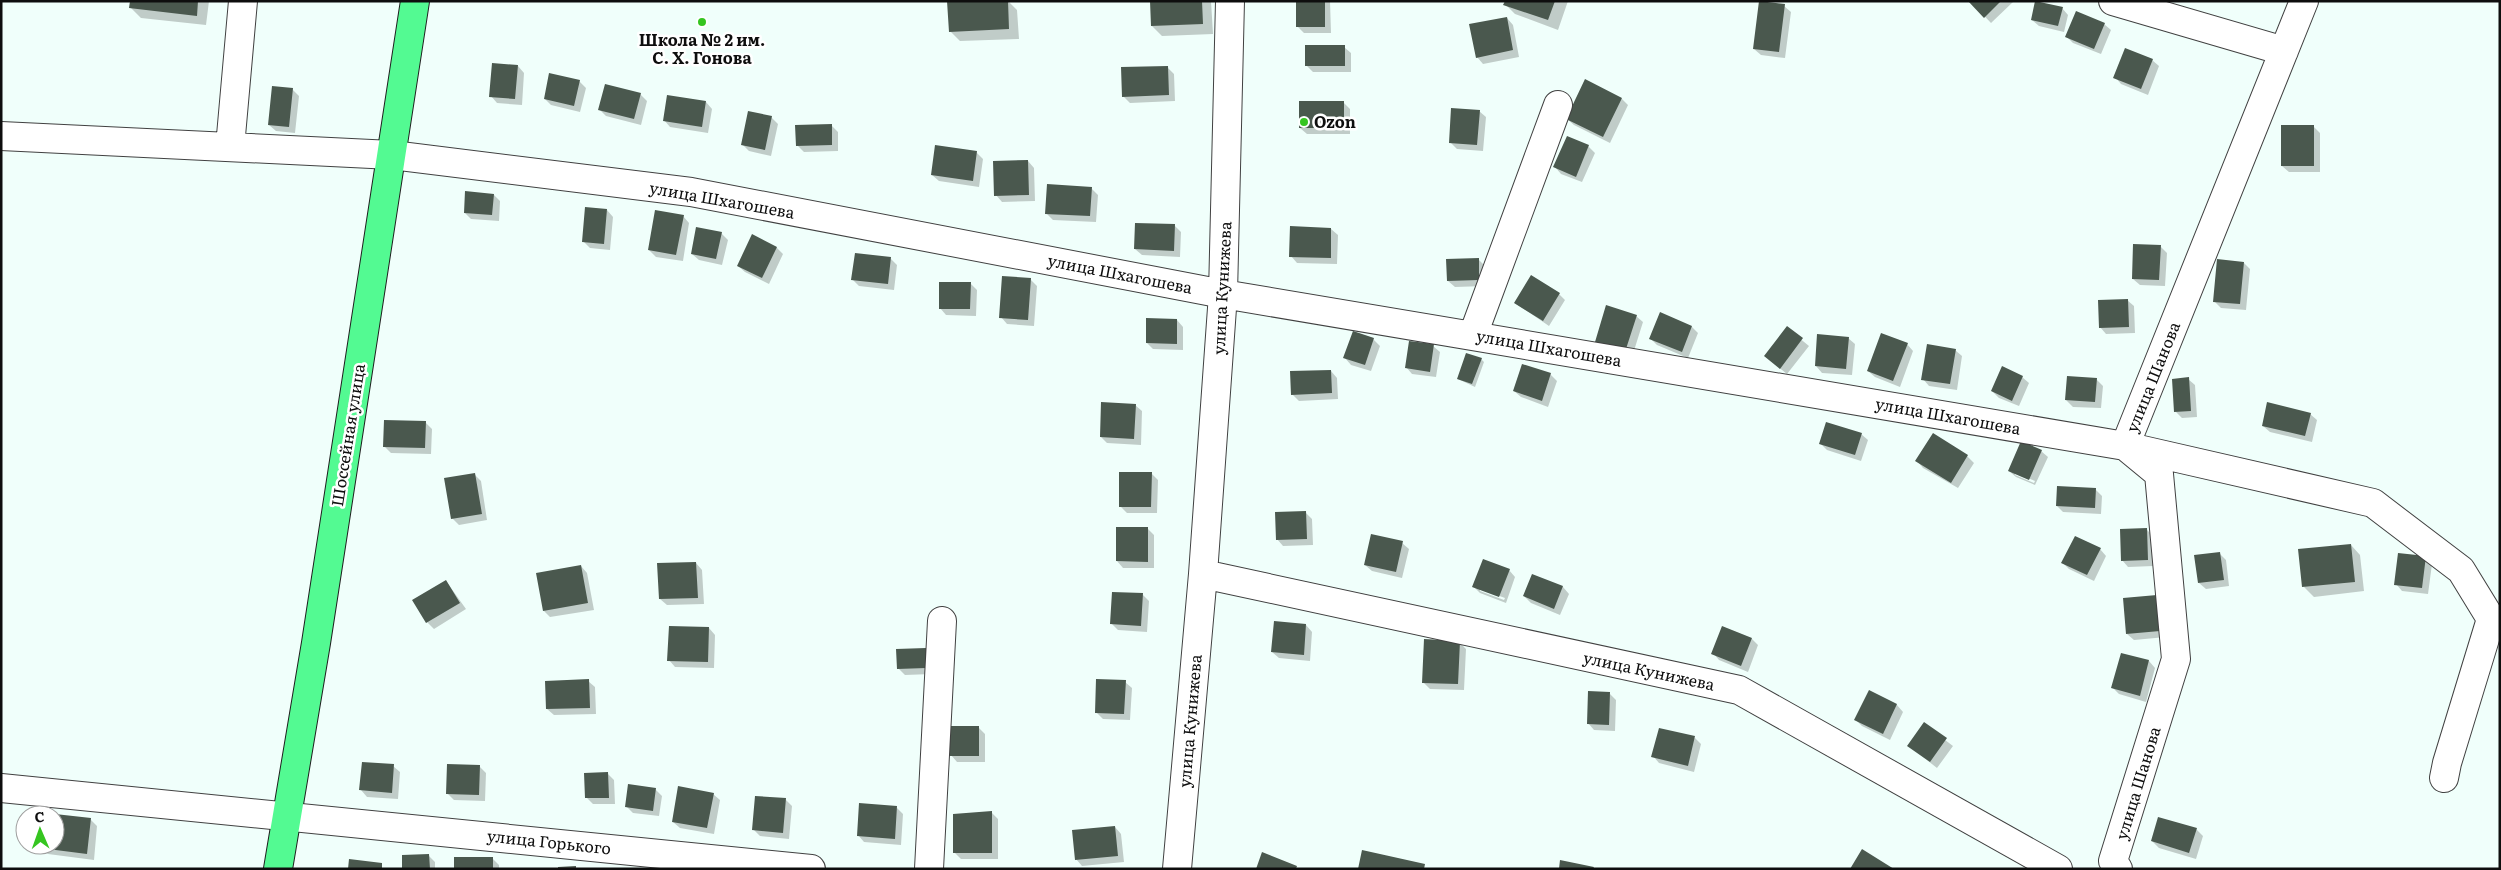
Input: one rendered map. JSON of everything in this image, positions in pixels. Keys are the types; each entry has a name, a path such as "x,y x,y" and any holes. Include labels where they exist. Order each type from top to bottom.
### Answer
{"highway":[{"name":"Шоссейная улица","path":"278,869 316,643 415,1"}],"street":[{"path":"230,147 243,1"},
{"name":"улица Кунижева","path":"1177,869 1203,574 1223,294 1230,1"},
{"path":"2113,1 2284,51"},
{"name":"улица Шанова","path":"2118,869 2113,861 2176,659 2159,474 2125,446 2304,1"},
{"path":"1473,335 1558,105"},
{"name":"улица Шхагошева","path":"1,136 392,155 691,192 1223,294 2125,446 2373,503 2461,570 2491,619 2444,778"},
{"name":"улица Кунижева","path":"1203,574 1739,690 2058,869"},
{"path":"929,869 942,621"},
{"name":"улица Горького","path":"1,788 287,815 811,869"}],"building":[{"path":"130,1 198,1 197,16 129,8"},
{"path":"947,1 1008,1 1009,29 949,32"},
{"path":"1150,1 1202,1 1203,24 1151,26"},
{"path":"1296,1 1325,1 1325,27 1296,27"},
{"path":"1505,1 1555,1 1548,20 1503,5"},
{"path":"1759,1 1785,4 1779,52 1753,49"},
{"path":"1968,1 2001,1 1984,18"},
{"path":"2035,1 2063,7 2058,26 2031,20"},
{"path":"2076,11 2105,23 2094,49 2065,37"},
{"path":"1507,17 1513,50 1476,58 1469,24"},
{"path":"1305,45 1345,45 1345,66 1305,66"},
{"path":"2125,48 2153,59 2141,89 2113,78"},
{"path":"492,63 518,65 515,99 489,97"},
{"path":"1168,66 1169,95 1122,97 1121,67"},
{"path":"549,73 580,80 574,106 544,99"},
{"path":"1585,79 1622,98 1603,137 1566,119"},
{"path":"605,84 641,93 634,119 598,110"},
{"path":"272,86 293,88 289,127 268,125"},
{"path":"667,95 706,101 702,127 663,121"},
{"path":"1299,101 1344,101 1344,128 1299,128"},
{"path":"1451,108 1480,110 1477,145 1449,143"},
{"path":"748,111 772,116 765,150 741,145"},
{"path":"832,124 832,145 796,146 795,125"},
{"path":"2281,125 2314,125 2314,166 2281,166"},
{"path":"1567,136 1589,145 1576,177 1553,167"},
{"path":"935,145 977,151 973,181 931,175"},
{"path":"1028,160 1029,195 994,196 993,161"},
{"path":"1047,184 1092,187 1090,216 1045,214"},
{"path":"465,191 494,194 492,215 464,213"},
{"path":"585,207 607,209 604,244 582,242"},
{"path":"655,210 684,215 676,255 648,250"},
{"path":"1135,223 1175,224 1174,251 1134,249"},
{"path":"1290,226 1331,228 1331,258 1289,257"},
{"path":"696,227 722,232 716,259 691,254"},
{"path":"752,234 777,247 762,278 737,266"},
{"path":"2133,244 2161,245 2159,280 2132,279"},
{"path":"855,253 891,257 888,284 851,280"},
{"path":"1479,258 1479,280 1447,281 1446,259"},
{"path":"2217,259 2244,262 2240,304 2213,302"},
{"path":"1531,275 1560,293 1543,321 1514,303"},
{"path":"1002,276 1031,278 1028,320 999,318"},
{"path":"939,282 971,282 970,309 939,309"},
{"path":"2128,299 2129,327 2099,328 2098,300"},
{"path":"1606,305 1637,315 1625,352 1595,342"},
{"path":"1660,312 1692,326 1682,352 1649,339"},
{"path":"1146,318 1177,319 1177,344 1146,343"},
{"path":"1787,326 1803,338 1780,369 1764,356"},
{"path":"1353,331 1374,338 1365,365 1343,358"},
{"path":"1881,333 1908,343 1893,381 1867,371"},
{"path":"1817,334 1849,337 1846,369 1815,366"},
{"path":"1409,341 1434,344 1430,372 1405,368"},
{"path":"1927,344 1956,349 1950,384 1921,380"},
{"path":"1466,353 1482,358 1472,384 1457,379"},
{"path":"1522,364 1551,373 1542,401 1513,391"},
{"path":"2002,366 2023,376 2012,401 1991,391"},
{"path":"1331,370 1332,393 1291,395 1290,371"},
{"path":"2067,376 2097,378 2095,402 2065,400"},
{"path":"2189,377 2191,411 2174,412 2172,379"},
{"path":"1101,402 1136,404 1134,439 1100,437"},
{"path":"2267,402 2311,413 2305,436 2262,426"},
{"path":"384,420 426,421 425,448 383,447"},
{"path":"1826,422 1862,433 1855,455 1819,444"},
{"path":"1933,433 1968,455 1951,483 1915,461"},
{"path":"2021,441 2042,450 2029,480 2008,471"},
{"path":"1119,472 1152,472 1151,507 1119,507"},
{"path":"475,473 482,514 451,519 444,478"},
{"path":"2057,486 2096,488 2095,508 2056,506"},
{"path":"1306,511 1307,539 1276,540 1275,512"},
{"path":"1116,527 1148,527 1148,562 1116,561"},
{"path":"2147,528 2148,560 2121,561 2120,529"},
{"path":"1371,534 1403,541 1396,572 1364,565"},
{"path":"2075,536 2101,548 2087,575 2061,563"},
{"path":"2351,544 2355,582 2302,587 2298,549"},
{"path":"2220,552 2224,580 2198,583 2194,555"},
{"path":"2398,553 2426,556 2422,588 2394,585"},
{"path":"1483,559 1510,569 1499,597 1472,587"},
{"path":"696,562 698,598 659,599 657,563"},
{"path":"581,565 588,603 543,611 536,573"},
{"path":"1532,574 1563,586 1554,609 1523,596"},
{"path":"446,580 460,603 426,623 412,600"},
{"path":"1112,592 1143,593 1141,626 1110,624"},
{"path":"2157,595 2160,631 2126,634 2123,598"},
{"path":"1274,621 1306,624 1304,655 1271,652"},
{"path":"669,626 709,627 708,662 667,661"},
{"path":"1722,626 1752,638 1741,666 1711,654"},
{"path":"1424,639 1460,641 1458,684 1422,683"},
{"path":"926,648 926,668 897,669 896,649"},
{"path":"2121,653 2149,660 2140,696 2111,688"},
{"path":"589,679 590,708 546,709 545,681"},
{"path":"1096,679 1126,680 1124,714 1095,713"},
{"path":"1869,690 1897,704 1883,734 1854,720"},
{"path":"1588,691 1610,692 1609,725 1587,724"},
{"path":"1924,722 1947,738 1930,762 1907,746"},
{"path":"949,726 979,726 979,756 949,756"},
{"path":"1659,728 1695,736 1688,766 1651,757"},
{"path":"362,762 394,764 392,793 359,790"},
{"path":"447,764 480,765 479,795 446,794"},
{"path":"608,772 609,798 585,798 584,773"},
{"path":"628,784 656,788 653,811 625,807"},
{"path":"678,786 714,793 707,828 672,822"},
{"path":"755,796 786,798 783,833 752,830"},
{"path":"859,803 897,806 895,839 857,836"},
{"path":"992,811 992,853 953,853 953,814"},
{"path":"65,815 91,818 87,854 65,851"},
{"path":"2158,817 2197,828 2189,853 2151,841"},
{"path":"1115,826 1118,856 1075,860 1072,830"},
{"path":"1862,849 1894,869 1850,869"},
{"path":"1362,850 1425,864 1424,869 1358,869"},
{"path":"1262,852 1297,866 1296,869 1256,869"},
{"path":"429,854 430,869 402,869 402,855"},
{"path":"454,857 493,857 493,869 454,869"},
{"path":"349,859 382,863 382,869 348,869"},
{"path":"1560,860 1594,867 1593,869 1559,869"},
{"path":"576,866 576,869 558,869 558,867"}],"place":[{"name":"Школа № 2 им. С. Х. Гонова","path":"702,22"},
{"name":"Ozon","path":"1304,122"}]}
